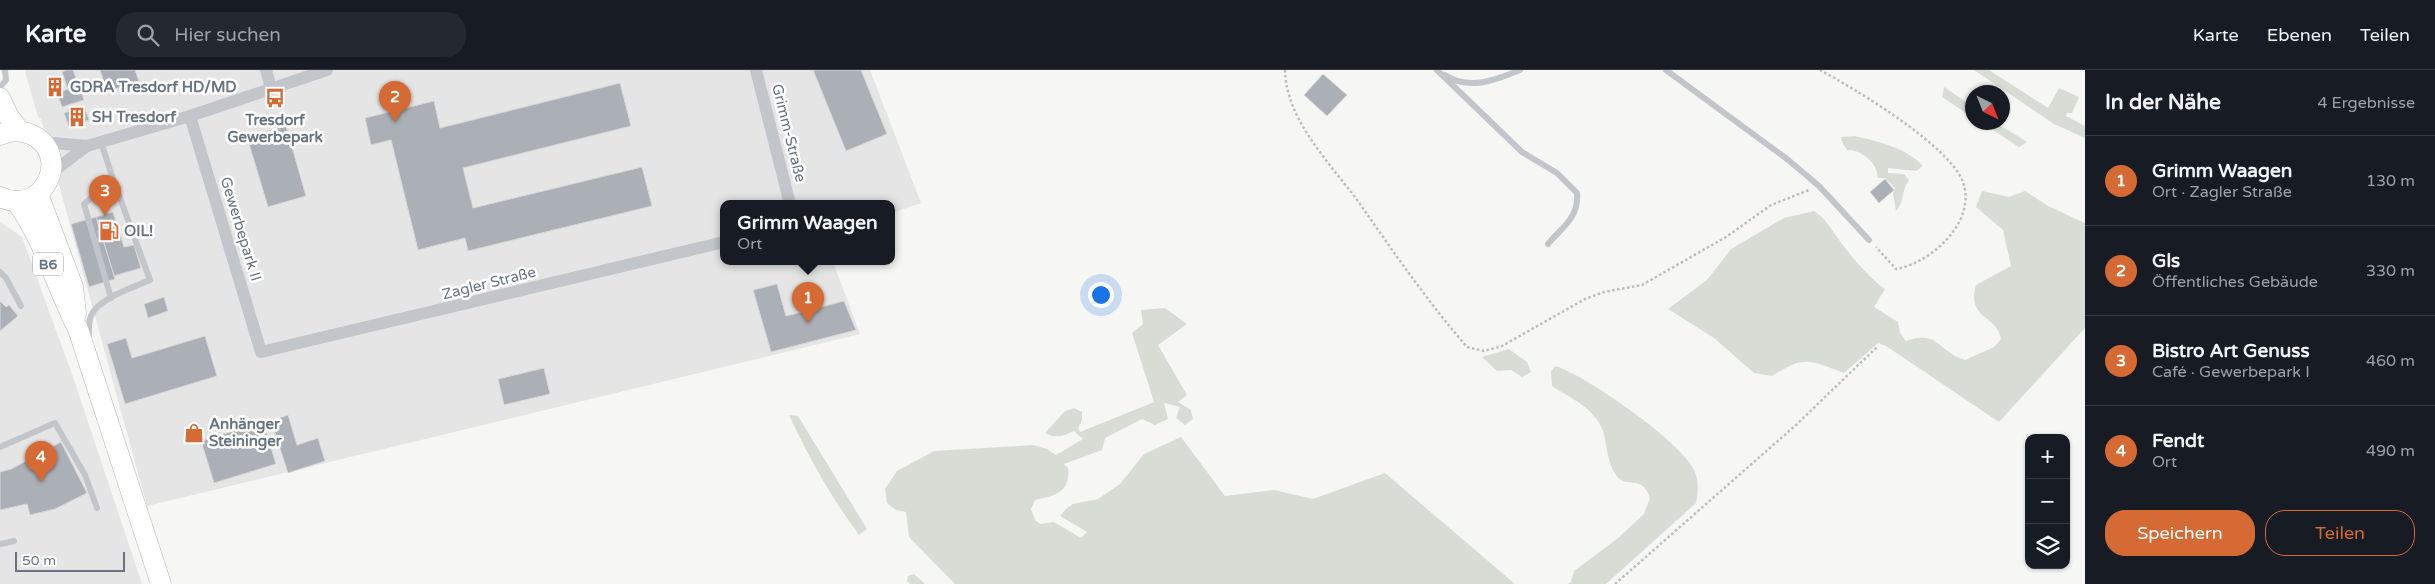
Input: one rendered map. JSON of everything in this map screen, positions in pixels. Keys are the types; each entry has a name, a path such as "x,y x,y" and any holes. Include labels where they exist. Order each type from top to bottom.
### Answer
{"main road":[{"path":"0,98 9,117 20,131"},
{"path":"0,135 20,131 36,136 42,142 50,156 51,173 48,181 38,194"},
{"name":"B6","path":"8,199 32,198 38,194 73,287 78,329"},
{"name":"B6","path":"8,199 28,218 60,294 78,329 162,584"}],"street":[{"path":"266,70 271,88"},
{"path":"51,173 87,146 190,116 327,70"},
{"name":"Grimm-Straße","path":"756,70 789,200"},
{"name":"Gewerbepark II","path":"190,116 260,352"},
{"path":"42,142 87,146"},
{"name":"Zagler Straße","path":"260,352 720,243"}],"lane":[{"path":"0,87 6,80 5,70"},
{"path":"1437,70 1451,79 1480,84 1495,81 1520,70"},
{"path":"1437,70 1522,152 1557,173 1577,193 1575,213 1566,226 1548,244"},
{"path":"1666,70 1788,159 1819,186 1869,240"},
{"path":"89,361 90,317 111,298 150,280 101,142"},
{"path":"111,298 84,204 114,179"},
{"path":"0,272 6,278 21,306"},
{"path":"0,447 54,423 85,475 97,508"},
{"path":"0,544 14,541"}],"path":[{"path":"1285,70 1287,90 1299,117 1315,144 1418,286 1467,347 1476,351 1502,346 1585,299 1617,289 1642,285 1726,237 1771,205 1819,186"},
{"path":"1820,70 1855,89 1919,134 1950,163 1962,180 1966,191 1965,207 1959,223 1949,237 1932,253 1909,267 1896,269 1869,240"},
{"path":"1615,584 1796,425 1877,347"}],"shaded area":[{"path":"870,70 921,203 895,212 895,200 720,200 720,265 834,265 860,334 147,506 41,119 38,117 25,71"},
{"path":"1974,70 1989,70 2048,108 2059,88 2079,97 2072,113 2067,113 2066,116 2085,126 2085,138 2054,124 2010,94 2010,85 1996,85"},
{"path":"1944,87 1965,101 1965,112 1942,97"},
{"path":"1993,130 2008,130 2027,142 2019,147"},
{"path":"1855,136 1900,150 1923,166 1916,171 1888,168 1888,173 1904,174 1909,180 1901,203 1896,211 1893,193 1895,188 1885,178 1878,178 1875,167 1868,158 1858,152 1847,150 1842,142 1841,137"},
{"path":"1982,191 2009,197 2025,191 2048,206 2085,223 2085,328 1999,422 1886,346 1878,343 1844,373 1815,363 1800,362 1772,376 1754,373 1714,338 1668,309 1707,280 1731,249 1784,218 1814,211 1827,223 1860,265 1885,289 1874,307 1898,322 1900,333 1906,341 1917,338 1931,339 1948,352 1965,360 1994,347 2001,339 1994,325 1978,311 1974,296 1976,285 2011,266 2003,230 1976,207"},
{"path":"0,222 22,237 73,377 142,584 0,584"},
{"path":"1165,308 1187,324 1158,345 1187,395 1178,402 1191,410 1193,419 1185,425 1176,418 1180,407 1164,403 1168,419 1155,425 1142,419 1105,438 1102,450 1064,464 1068,468 1068,476 1064,488 1049,497 1035,500 1031,509 1035,520 1040,524 1054,522 1081,538 1087,532 1060,516 1066,509 1073,504 1098,499 1120,484 1144,454 1181,437 1225,496 1274,490 1313,499 1385,473 1515,584 955,584 909,537 906,512 896,510 887,503 885,489 897,471 934,451 1033,445 1047,449 1056,455 1083,439 1074,431 1060,436 1052,436 1045,433 1065,411 1074,408 1082,412 1082,420 1078,428 1080,432 1154,402 1132,333 1143,324 1141,310"},
{"path":"1509,349 1527,362 1531,372 1522,377 1511,370 1497,371 1482,357"},
{"path":"1555,366 1588,382 1654,428 1687,460 1696,476 1698,488 1696,503 1606,584 1568,584 1571,582 1574,571 1618,538 1644,514 1650,498 1643,486 1624,481 1616,475 1611,465 1603,431 1594,416 1581,404 1552,386 1551,372"},
{"path":"789,415 798,416 867,529 859,535 821,477"},
{"path":"914,574 925,584 910,584 907,581 908,576"}],"building":[{"path":"73,70 84,100 62,107 57,93 68,89 62,72"},
{"path":"100,70 135,70 139,81 107,92"},
{"path":"813,70 861,70 887,134 846,151"},
{"path":"1323,74 1347,95 1327,116 1304,95"},
{"name":"GDRA Tresdorf HD/MD","path":"60,81 62,88 50,92 48,86"},
{"path":"620,83 631,126 463,168 473,208 642,167 652,206 468,251 465,238 418,250 391,140 371,145 365,118 434,101 440,128"},
{"name":"SH Tresdorf","path":"84,106 89,120 69,127 64,113"},
{"path":"286,126 306,196 268,207 247,137"},
{"path":"1885,179 1894,190 1879,203 1870,192"},
{"name":"OIL!","path":"113,212 124,247 134,245 141,268 114,276 96,217"},
{"path":"96,217 115,279 89,287 71,224"},
{"path":"777,284 786,316 844,301 856,330 771,352 753,290"},
{"path":"164,297 168,311 148,318 144,304"},
{"path":"0,301 6,307 9,305 18,316 0,331"},
{"path":"205,336 217,376 125,404 107,344 126,338 132,358"},
{"path":"544,368 550,394 504,405 498,379"},
{"path":"288,415 297,445 318,438 325,461 288,473 271,421"},
{"path":"263,422 276,464 214,483 201,441"},
{"path":"61,442 87,493 55,509 30,515 27,504 0,510 0,472 11,469"}],"place":[{"name":"GDRA Tresdorf HD/MD","path":"55,87"},
{"name":"Tresdorf Gewerbepark","path":"275,98"},
{"name":"SH Tresdorf","path":"77,117"},
{"name":"Gls","path":"395,122"},
{"name":"Bistro Art Genuss","path":"105,216"},
{"name":"OIL!","path":"109,231"},
{"name":"Grimm Waagen","path":"808,323"},
{"name":"Anhänger Steininger","path":"194,433"},
{"name":"Fendt","path":"41,482"}]}
